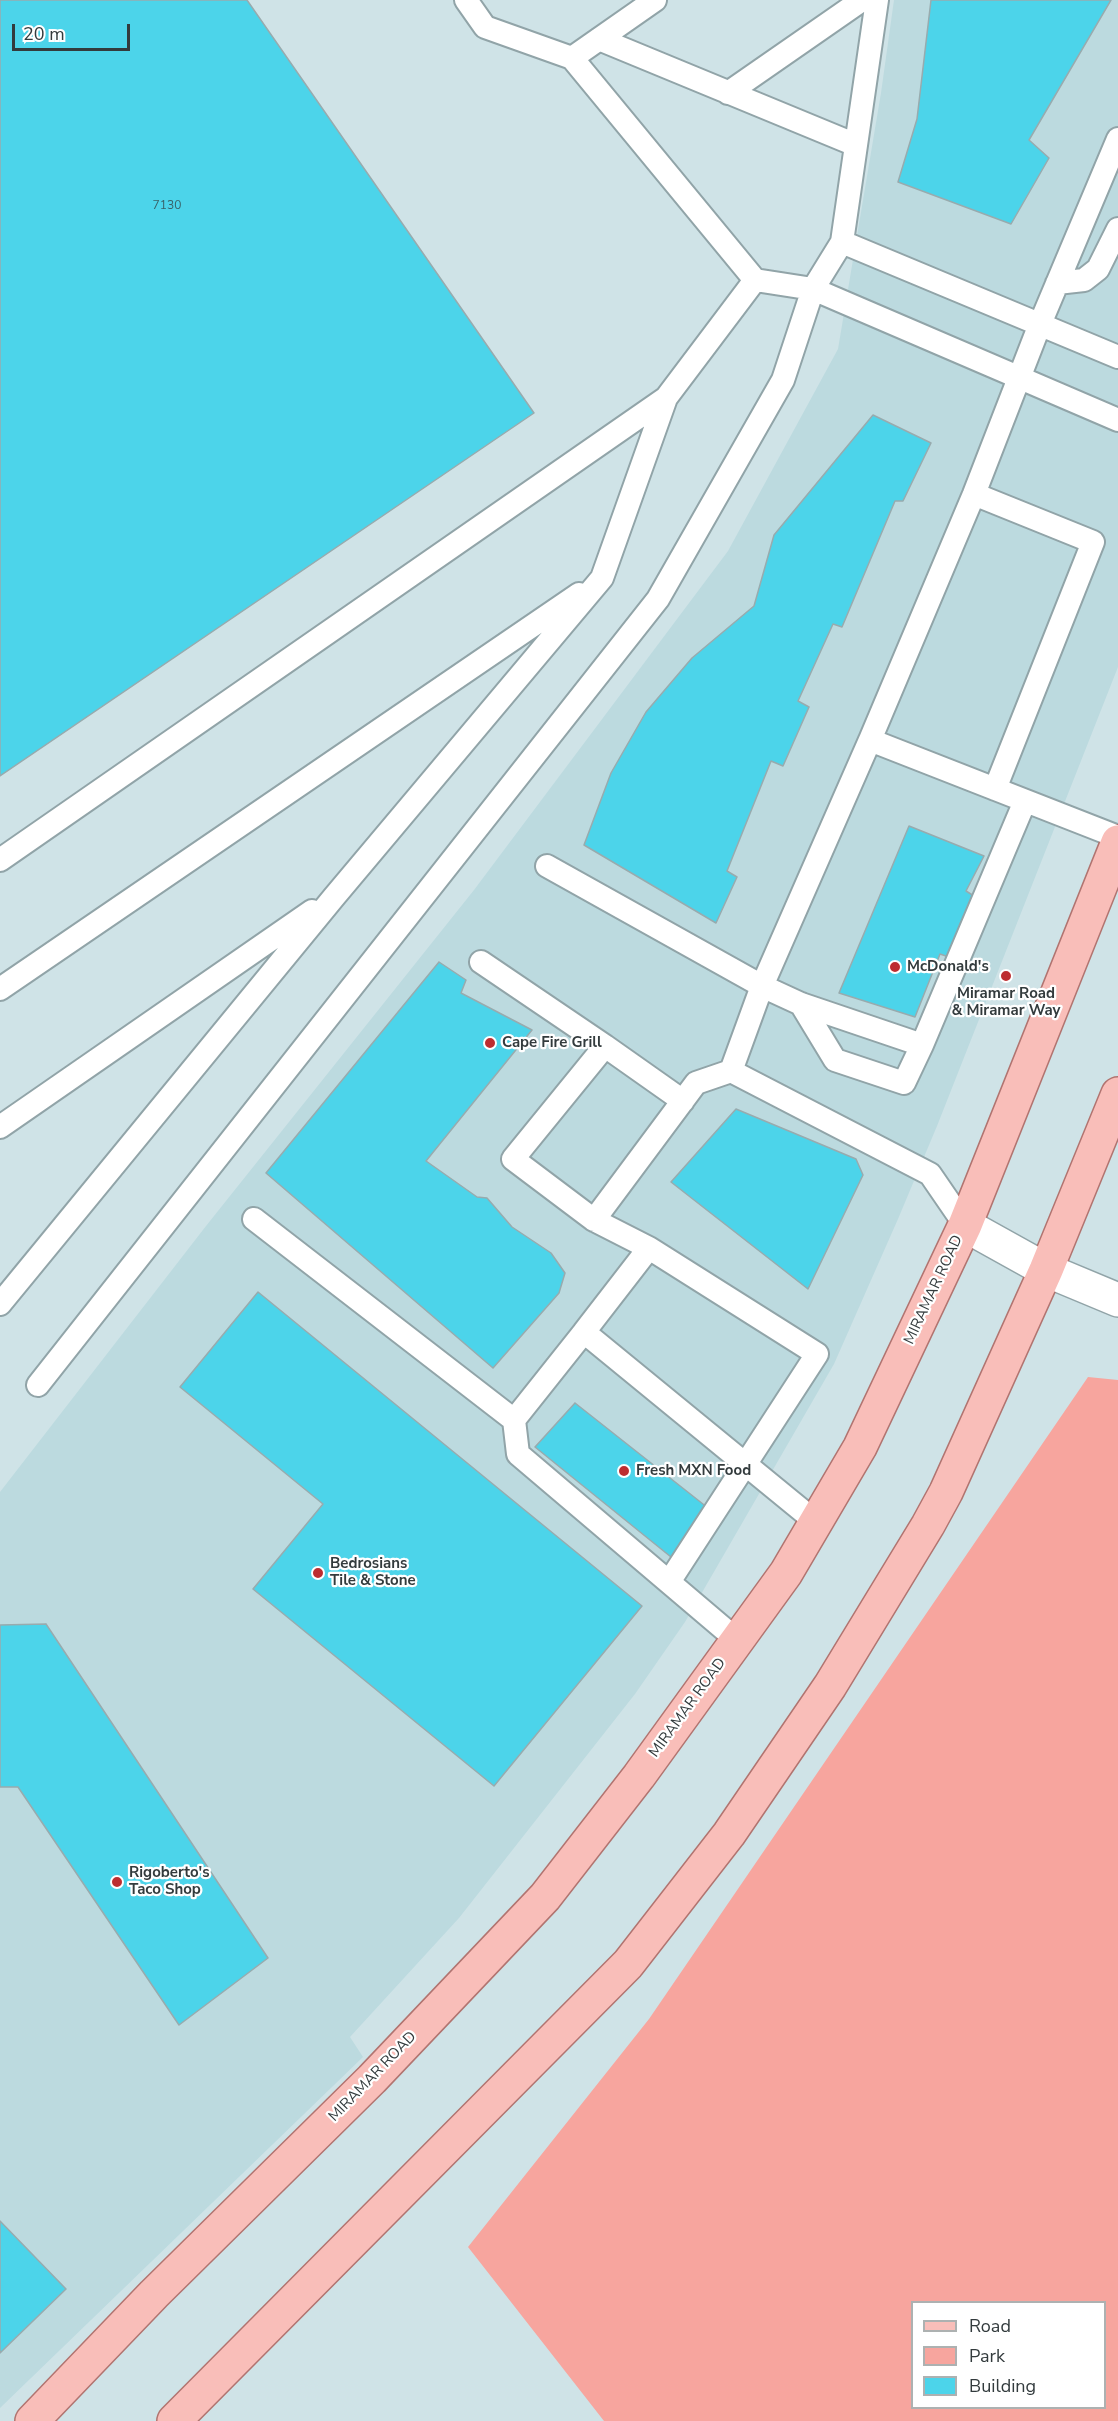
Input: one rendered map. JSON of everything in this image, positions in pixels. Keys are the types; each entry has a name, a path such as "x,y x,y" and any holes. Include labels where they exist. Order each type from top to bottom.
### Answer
{"main road":[{"name":"MIRAMAR ROAD","path":"32,2421 162,2286 372,2079 545,1897 639,1776 786,1573 860,1447 965,1225 1118,842"},
{"path":"174,2421 628,1964 729,1833 830,1686 946,1492 1046,1270 1118,1094"}],"street":[{"path":"965,1225 1046,1270 1118,1300"}],"lane":[{"path":"466,0 485,27 572,58 755,280 813,290 1118,420"},
{"path":"572,58 655,0"},
{"path":"728,93 862,0"},
{"path":"38,1385 658,599 783,381 813,290 842,242 877,0"},
{"path":"599,39 856,145"},
{"path":"731,1071 762,986 870,740 974,494 1040,324 1118,139"},
{"path":"1058,283 1084,280 1098,269 1118,229"},
{"path":"842,242 1118,357"},
{"path":"0,1304 333,897 602,578 666,398 755,280"},
{"path":"0,860 666,398"},
{"path":"974,494 1094,542 995,789"},
{"path":"0,989 602,578"},
{"path":"870,740 1118,837"},
{"path":"801,1004 835,1060 904,1083 922,1046 1025,801"},
{"path":"547,866 762,986 801,1004 922,1046"},
{"path":"0,1126 333,897"},
{"path":"481,962 683,1101"},
{"path":"604,1046 513,1159 594,1220 649,1248 817,1354 669,1582"},
{"path":"594,1220 696,1083 731,1071 930,1173 965,1225"},
{"path":"254,1219 514,1420"},
{"path":"649,1248 514,1420 518,1454 737,1640"},
{"path":"584,1332 816,1522"}],"shaded area":[{"path":"894,0 1118,0 1118,667 937,1126 834,1364 685,1622 635,1694 459,1918 350,2037 363,2057 0,2408 0,1492 206,1226 474,890 728,551 838,349 881,93"}],"green space":[{"path":"1088,1377 1118,1380 1118,2421 604,2421 468,2247 649,2019"}],"building":[{"path":"0,0 247,0 534,413 0,776"},
{"path":"931,0 1111,0 1029,140 1049,158 1011,224 898,182 917,119"},
{"path":"873,415 931,443 903,501 895,501 842,627 833,624 798,701 809,707 783,766 771,761 727,871 737,877 716,923 584,845 611,773 646,712 692,658 754,606 774,535"},
{"path":"909,826 984,856 966,891 974,896 952,958 940,954 915,1017 839,993"},
{"path":"439,962 466,980 461,993 532,1030 426,1161 477,1197 487,1198 512,1227 551,1253 565,1273 559,1293 493,1368 266,1173"},
{"path":"736,1109 856,1159 863,1175 808,1289 671,1182"},
{"path":"258,1292 642,1606 494,1786 253,1589 323,1504 180,1387"},
{"path":"575,1403 708,1508 671,1557 535,1447"},
{"path":"46,1624 268,1958 179,2025 18,1787 0,1787 0,1625"},
{"path":"0,2221 66,2289 0,2353"}],"place":[{"name":"McDonald's","path":"895,967"},
{"name":"Miramar Road & Miramar Way","path":"1006,976"},
{"name":"Cape Fire Grill","path":"490,1043"},
{"name":"Fresh MXN Food","path":"624,1471"},
{"name":"Bedrosians Tile & Stone","path":"318,1573"},
{"name":"Rigoberto's Taco Shop","path":"117,1882"}]}
